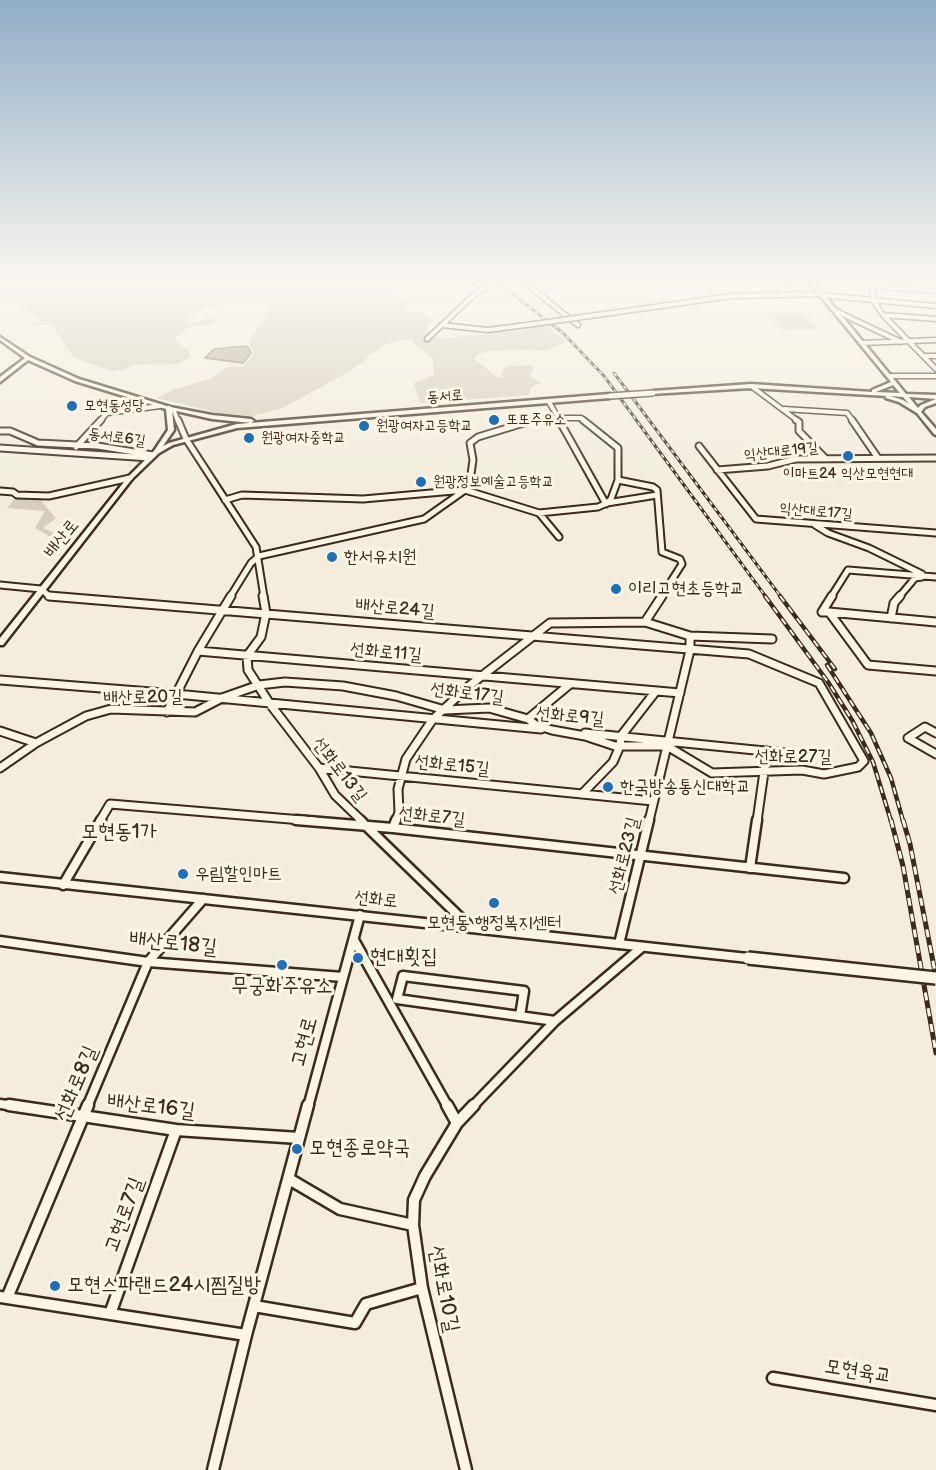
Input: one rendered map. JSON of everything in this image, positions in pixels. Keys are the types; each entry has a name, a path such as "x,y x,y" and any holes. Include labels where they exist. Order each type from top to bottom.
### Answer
{"main road":[{"name":"선화로","path":"0,877 936,978"}],"street":[{"path":"18,351 28,358 77,380 160,406 212,417 282,422"},
{"path":"869,351 936,433"},
{"path":"918,351 936,369"},
{"path":"924,356 936,356"},
{"path":"0,380 28,358"},
{"path":"891,376 936,376"},
{"path":"861,392 877,390 896,382 936,398"},
{"path":"751,386 936,398"},
{"path":"751,386 799,422 799,431 826,459"},
{"name":"동서로","path":"282,422 751,386"},
{"path":"861,392 901,401 918,412"},
{"path":"918,412 936,398"},
{"path":"549,402 607,503"},
{"name":"동서로6길","path":"70,453 107,413 160,406"},
{"path":"169,408 174,411 186,439 250,537 259,556 266,613 261,637 247,656"},
{"path":"154,455 171,430 169,408"},
{"path":"784,409 847,413 878,458"},
{"path":"167,712 198,651 251,563 259,556 424,519 465,490 470,481 473,460 470,443 478,437 527,422 528,418 581,418 588,426 618,448 618,480 611,499 607,503"},
{"name":"배산로","path":"0,643 130,478 154,455 186,439 224,429 282,422"},
{"name":"동서로6길","path":"0,431 10,431 38,443 78,444 154,455"},
{"path":"699,446 717,470"},
{"name":"배산로","path":"0,448 70,453 154,455"},
{"name":"익산대로19길","path":"717,470 768,466 796,459 936,458"},
{"name":"익산대로17길","path":"717,470 756,519 936,533"},
{"path":"0,491 13,492 17,495 49,496 130,478"},
{"path":"618,480 653,487 657,490 662,552 681,559 682,564 645,621"},
{"path":"225,500 242,495 363,499 465,490 539,513 598,507 607,503 657,495"},
{"path":"539,513 559,537"},
{"path":"815,525 828,533 868,548 927,576"},
{"path":"936,577 848,570 822,612 936,622"},
{"path":"891,618 894,603 915,578 927,576"},
{"name":"배산로24길","path":"0,585 41,589 49,596 749,654"},
{"path":"829,612 868,665 936,671"},
{"path":"393,828 399,812 400,775 406,759 433,719 469,686 550,623 645,621 690,636 772,639"},
{"name":"선화로23길","path":"619,944 690,650 690,636"},
{"name":"선화로11길","path":"198,651 680,693"},
{"name":"선화로27길","path":"668,743 712,773 802,770 824,774 858,767 864,761 819,683 749,654"},
{"name":"선화로13길","path":"247,656 248,670 269,703 319,768 335,795 469,926"},
{"path":"0,680 176,694"},
{"name":"선화로17길","path":"259,685 285,682 343,686 396,696 445,710 489,708 528,719 536,725 552,730 620,746 668,743"},
{"path":"528,719 570,684"},
{"name":"배산로20길","path":"0,768 36,743 86,716 111,709 195,712 222,698 259,685"},
{"path":"582,794 613,762 620,746 621,736 656,691"},
{"name":"선화로13길","path":"176,694 433,719"},
{"name":"선화로9길","path":"433,719 621,736 668,743"},
{"path":"936,733 924,727 908,738 936,754"},
{"path":"0,731 36,743"},
{"path":"668,743 785,753"},
{"path":"750,868 767,751"},
{"name":"선화로15길","path":"319,768 653,801"},
{"name":"선화로7길","path":"63,885 110,804 393,828 844,878"},
{"name":"선화로8길","path":"4,1297 148,962 203,899"},
{"name":"고현로","path":"213,1470 246,1335 360,915"},
{"name":"배산로18길","path":"0,940 148,962 343,977"},
{"path":"354,940 457,1123"},
{"name":"선화로10길","path":"466,1470 422,1288 413,1225 414,1200 425,1176 457,1123 555,1021 642,947"},
{"path":"520,1016 524,991 403,976 397,999 555,1021"},
{"name":"배산로16길","path":"0,1104 176,1130 299,1138"},
{"name":"고현로7길","path":"110,1314 176,1130"},
{"path":"289,1179 340,1209 413,1225"},
{"path":"254,1305 355,1323 366,1304 422,1288"},
{"path":"4,1297 246,1335"},
{"name":"모현육교","path":"773,1378 936,1405"}],"shaded area":[{"path":"69,351 188,351 190,357 178,364 132,365 124,370 111,371 73,357"},
{"path":"212,351 250,351 251,353 243,363 205,358"},
{"path":"252,351 376,351 346,373 283,408 252,416 219,413 157,398 172,390 209,379 227,367 244,366 254,354"},
{"path":"423,351 496,351 478,354 474,359 498,378 502,377 502,371 508,366 532,365 533,371 529,376 541,383 532,386 529,395 420,403 414,383 434,375 433,359"},
{"path":"17,496 42,496 42,502 56,518 43,528 61,536 49,536 35,528 45,511 7,508"}],"railway":[{"path":"580,351 604,376 766,597"},
{"path":"614,373 781,597"},
{"path":"765,596 828,682 852,720 873,762 891,821"},
{"path":"780,596 835,669"},
{"path":"827,665 871,733 891,778 903,821"},
{"path":"891,820 903,866 936,1053"},
{"path":"903,820 910,844 936,977"}],"place":[{"name":"모현동성당","path":"72,406"},
{"name":"또또주유소","path":"494,420"},
{"name":"원광여자고등학교","path":"364,426"},
{"name":"원광여자중학교","path":"249,438"},
{"name":"이마트24 익산모현현대","path":"848,456"},
{"name":"원광정보예술고등학교","path":"421,482"},
{"name":"한서유치원","path":"332,557"},
{"name":"이리고현초등학교","path":"616,589"},
{"name":"한국방송통신대학교","path":"608,787"},
{"name":"우림할인마트","path":"183,874"},
{"name":"모현동 행정복지센터","path":"494,903"},
{"name":"현대횟집","path":"358,958"},
{"name":"무궁화주유소","path":"282,965"},
{"name":"모현종로약국","path":"297,1149"},
{"name":"모현스파랜드24시찜질방","path":"55,1286"}],"district":[{"name":"모현동1가","path":"119,833"}]}
